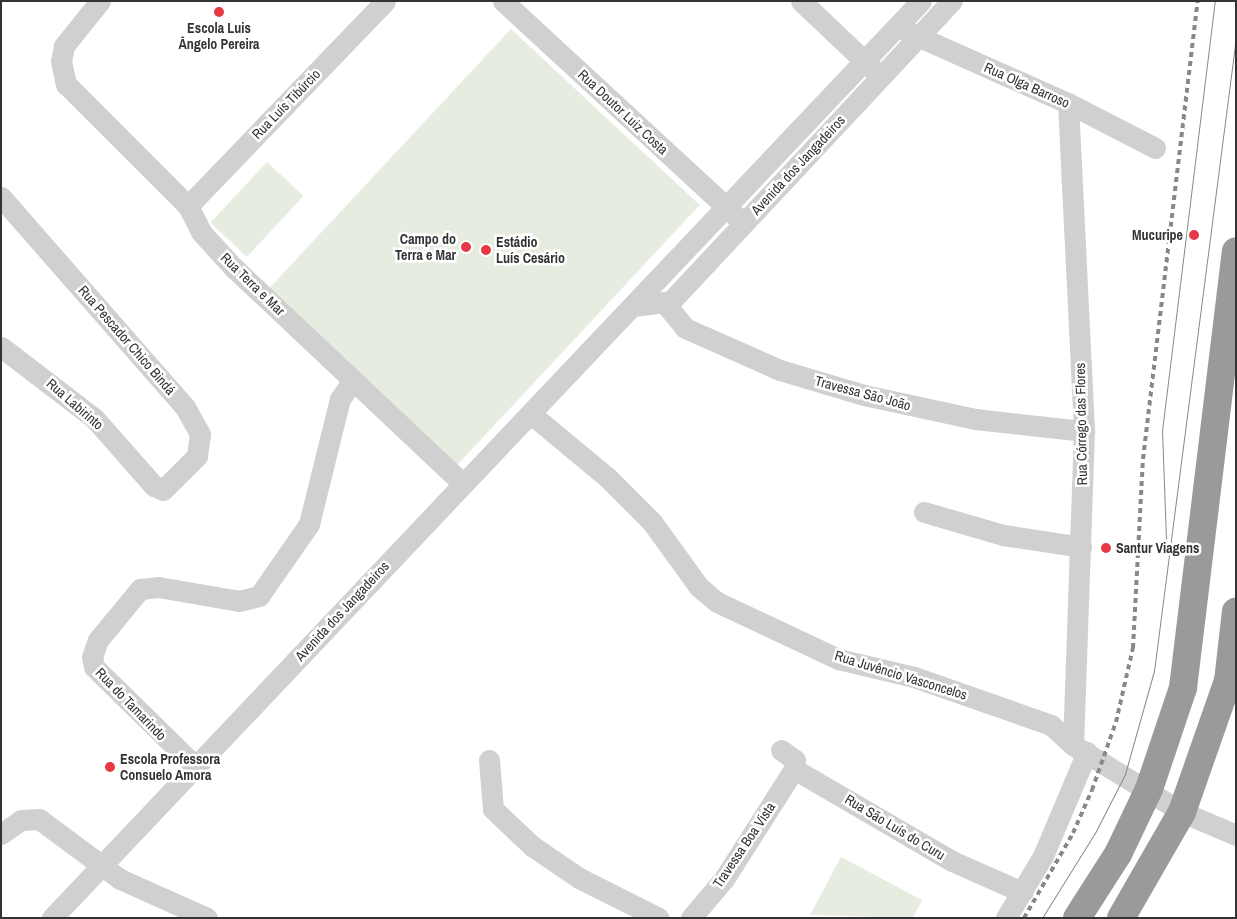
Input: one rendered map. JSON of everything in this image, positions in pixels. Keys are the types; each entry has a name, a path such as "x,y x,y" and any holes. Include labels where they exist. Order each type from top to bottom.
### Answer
{"highway":[{"path":"1076,918 1118,854 1149,789 1183,688 1236,251"},
{"path":"1121,918 1182,812 1233,680 1236,611"}],"street":[{"name":"Rua Luís Tibúrcio","path":"188,206 385,1"},
{"name":"Rua Doutor Luiz Costa","path":"503,1 744,223"},
{"path":"801,1 881,77"},
{"name":"Avenida dos Jangadeiros","path":"52,918 462,483 531,414 866,62 921,1"},
{"name":"Avenida dos Jangadeiros","path":"664,302 670,301 952,1"},
{"name":"Rua Terra e Mar","path":"91,5 64,46 62,71 75,94 188,206 201,232 232,267 462,483"},
{"name":"Rua Olga Barroso","path":"898,27 1068,103 1155,148"},
{"name":"Rua Córrego das Flores","path":"1068,103 1084,431 1081,547 1080,749"},
{"name":"Rua Pescador Chico Bindá","path":"1,197 194,421 200,434 197,456 162,490"},
{"path":"633,306 664,302"},
{"name":"Travessa São João","path":"664,302 685,328 780,370 864,395 975,419 1084,431"},
{"name":"Rua Labirinto","path":"1,347 94,418 154,486 162,490"},
{"name":"Rua do Tamarindo","path":"195,766 94,667 92,657 98,640 140,589 239,602 259,596 309,524 340,399 353,380"},
{"name":"Rua Juvêncio Vasconcelos","path":"531,414 607,477 652,522 699,587 718,602 838,659 914,677 1051,725 1080,749 1149,789 1182,812 1236,835"},
{"path":"924,512 1003,535 1081,547"},
{"path":"1006,918 1043,856 1080,749"},
{"name":"Rua São Luís do Curu","path":"781,750 795,760 794,769 952,861 1022,892"},
{"path":"489,760 493,808 532,846 579,878 660,918"},
{"name":"Travessa Boa Vista","path":"691,918 724,879 794,769"},
{"path":"1,834 22,820 39,819 102,866 153,897 207,918"}],"shaded area":[{"name":"Campo do Terra e Mar","path":"511,29 700,205 458,465 269,289"},
{"path":"267,162 304,196 247,257 210,223"},
{"path":"841,857 922,900 913,918 810,915"}],"tram line":[{"path":"1166,539 1162,431 1215,1"},
{"path":"1042,918 1095,833 1125,774 1154,671 1236,37"}],"railway":[{"path":"1024,918 1073,833 1092,790 1116,722 1133,648 1143,459 1198,1"}],"place":[{"name":"Escola Luis Ângelo Pereira","path":"219,12"},
{"name":"Mucuripe","path":"1194,235"},
{"name":"Campo do Terra e Mar","path":"466,247"},
{"name":"Estádio Luís Cesário","path":"486,250"},
{"name":"Santur Viagens","path":"1106,548"},
{"name":"Escola Professora Consuelo Amora","path":"110,767"}]}
